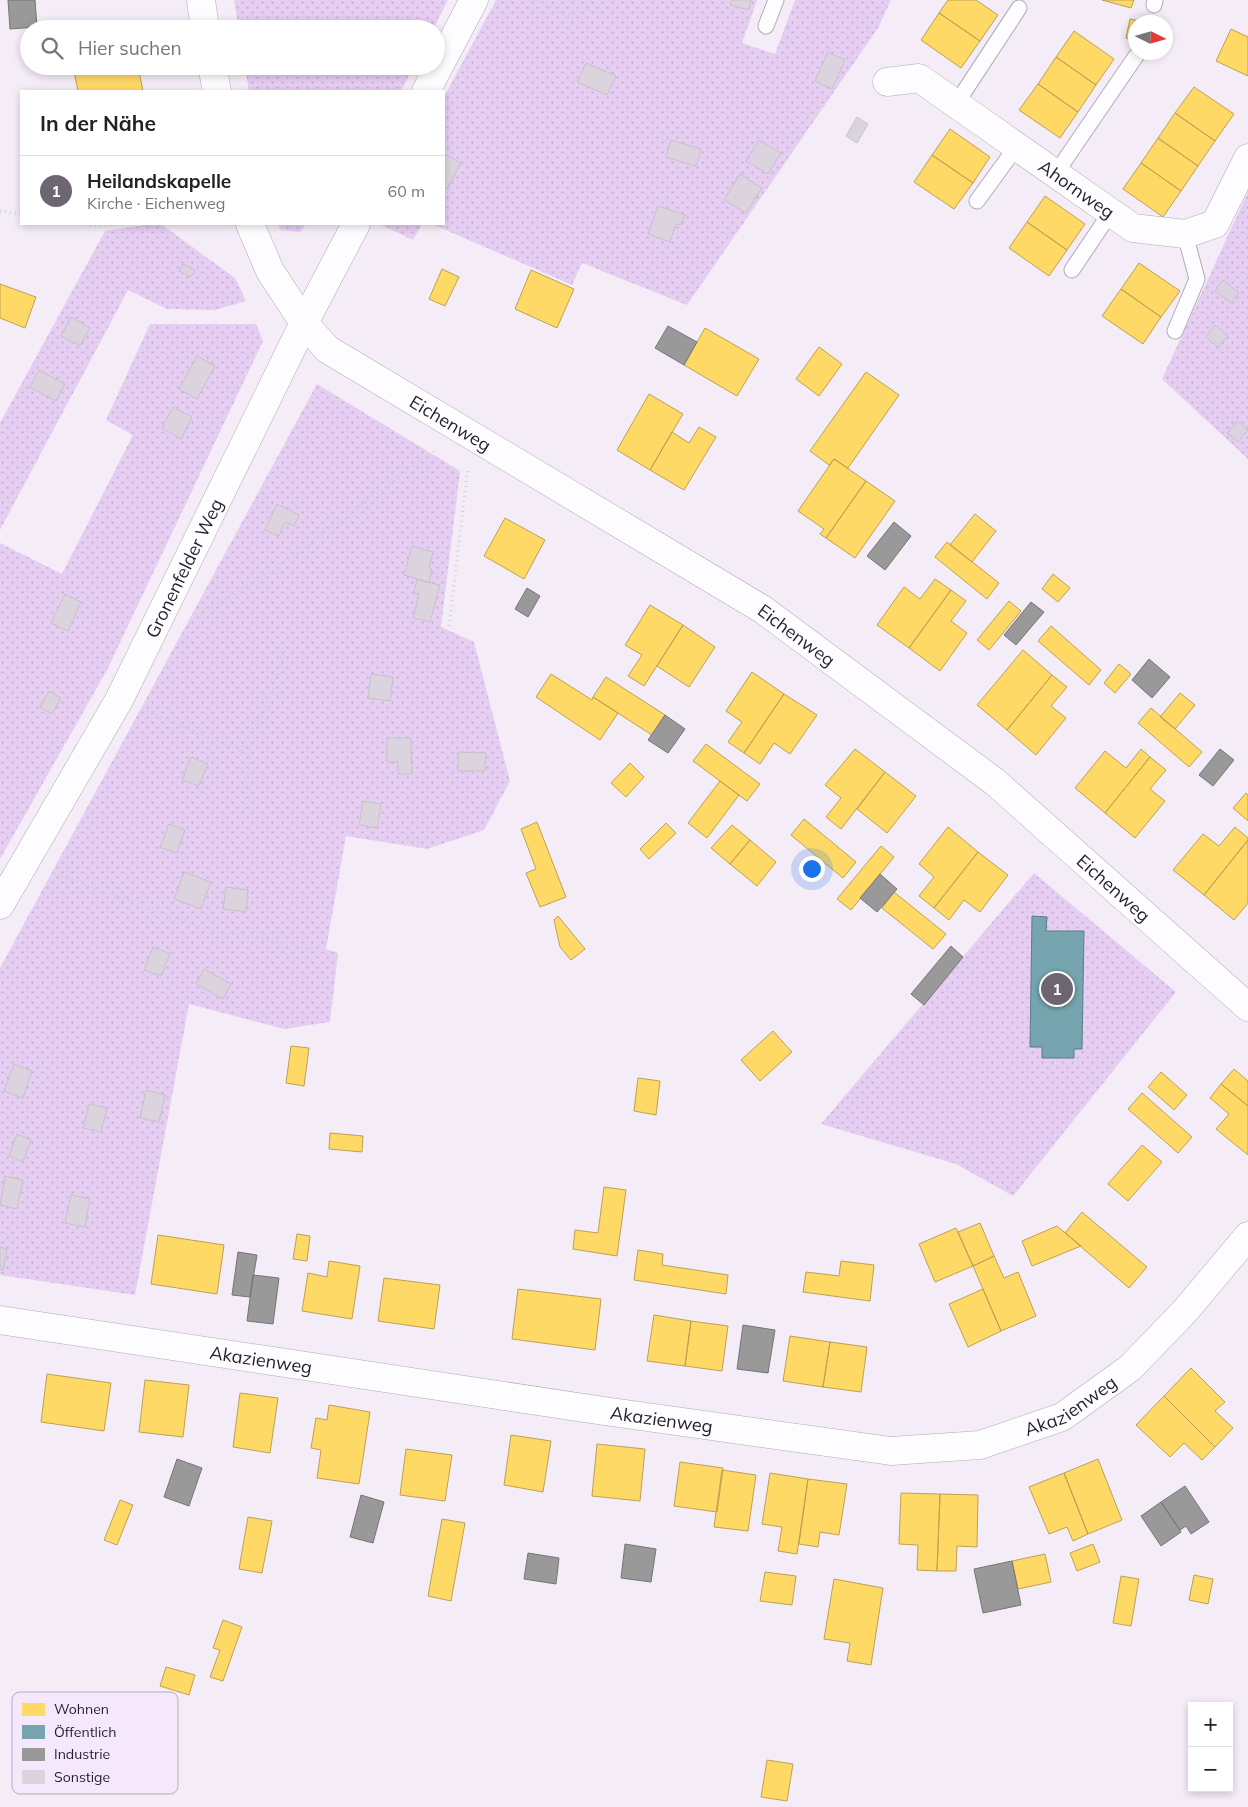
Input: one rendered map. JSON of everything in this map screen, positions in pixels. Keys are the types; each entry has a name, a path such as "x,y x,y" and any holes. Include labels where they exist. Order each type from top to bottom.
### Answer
{"street":[{"path":"201,0 204,20"},
{"path":"445,55 474,0"},
{"path":"214,75 217,90"},
{"path":"427,90 434,75"},
{"name":"Ahornweg","path":"887,82 919,78 1134,228 1184,234 1215,224 1248,158"},
{"name":"Eichenweg","path":"250,225 270,271 304,323 327,349 762,609 995,782 1248,1007"},
{"name":"Gronenfelder Weg","path":"0,905 119,700 304,323 355,225"},
{"name":"Akazienweg","path":"0,1320 604,1411 892,1451 980,1445 1062,1417 1130,1368 1185,1311 1248,1236"}],"lane":[{"path":"766,26 776,0"},
{"path":"956,104 1019,8"},
{"path":"1056,174 1133,60"},
{"path":"977,201 1017,146"},
{"path":"1072,270 1112,212"},
{"path":"1175,331 1197,279 1184,234"}],"path":[{"path":"537,0 572,19 592,0"},
{"path":"0,211 20,214"},
{"path":"93,225 110,225"},
{"path":"195,617 288,560 467,433"},
{"path":"449,626 467,433"},
{"path":"241,751 268,702 284,650"},
{"path":"119,700 250,755 244,812"},
{"path":"25,863 204,928 321,950"}],"shaded area":[{"path":"234,0 448,0 438,20 237,20"},
{"path":"496,0 757,0 742,43 775,54 795,0 891,0 878,28 687,305 582,263 572,285 434,225 445,225 445,95"},
{"path":"246,75 409,75 402,90 249,90"},
{"path":"1248,192 1248,459 1162,379"},
{"path":"144,225 162,225 235,278 246,301 215,310 167,309 128,290 0,530 0,423 105,231"},
{"path":"278,225 305,225 300,232 280,230"},
{"path":"381,225 421,225 413,240"},
{"path":"150,324 256,324 263,341 107,670 0,859 0,543 62,574 133,435 106,420"},
{"path":"317,384 460,471 441,627 474,642 510,781 484,830 427,849 346,836 326,949 338,953 330,1022 284,1029 189,1004 135,1295 0,1275 0,968"},
{"path":"1034,873 1176,992 1013,1196 956,1164 821,1124"}],"building: Wohnen":[{"path":"948,0 976,0 998,15 980,41 939,13"},
{"path":"1102,0 1134,0 1131,8"},
{"path":"939,13 980,41 961,68 921,40"},
{"path":"1231,29 1248,37 1248,76 1216,61"},
{"path":"1074,31 1114,59 1096,85 1056,57"},
{"path":"1056,57 1096,85 1078,112 1038,84"},
{"path":"75,75 140,75 143,90 78,90"},
{"path":"1038,84 1078,112 1060,138 1019,110"},
{"path":"1194,87 1234,114 1215,141 1175,113"},
{"path":"1175,113 1215,141 1198,166 1158,138"},
{"path":"950,129 990,157 973,183 932,155"},
{"path":"1158,138 1198,166 1181,191 1141,163"},
{"path":"932,155 973,183 954,209 914,182"},
{"path":"1141,163 1181,191 1163,217 1123,189"},
{"path":"1045,196 1085,224 1067,250 1027,222"},
{"path":"1027,222 1067,250 1049,276 1009,248"},
{"path":"1139,263 1180,291 1161,317 1121,289"},
{"path":"442,269 459,277 445,306 429,299"},
{"path":"531,270 574,289 557,328 515,309"},
{"path":"0,284 36,297 25,328 0,318"},
{"path":"1121,289 1161,317 1143,344 1102,316"},
{"path":"705,328 759,359 737,396 684,365"},
{"path":"819,347 842,364 819,396 796,379"},
{"path":"866,372 899,395 848,468 834,459 829,465 810,451"},
{"path":"649,394 683,414 650,470 617,450"},
{"path":"699,427 716,437 684,490 650,470 672,432 689,443"},
{"path":"834,459 866,481 826,538 820,534 824,529 798,511"},
{"path":"866,481 895,501 855,558 826,538"},
{"path":"975,514 996,531 972,562 950,545"},
{"path":"505,518 545,540 524,579 484,556"},
{"path":"947,542 999,583 987,599 935,557"},
{"path":"1053,574 1070,588 1058,602 1042,589"},
{"path":"935,579 951,590 909,648 877,625 904,587 920,599"},
{"path":"951,590 966,601 951,621 967,633 940,671 909,648"},
{"path":"1009,601 1021,611 989,650 977,640"},
{"path":"650,605 683,625 644,686 628,676 642,655 625,645"},
{"path":"683,625 715,647 689,687 657,666"},
{"path":"1051,626 1101,670 1089,685 1038,641"},
{"path":"1023,650 1052,675 1007,730 977,705"},
{"path":"1119,664 1131,674 1115,693 1104,683"},
{"path":"752,672 784,694 744,753 728,742 742,722 726,711"},
{"path":"551,674 592,700 593,697 618,713 600,740 536,697"},
{"path":"1052,675 1067,687 1051,706 1066,718 1036,755 1007,730"},
{"path":"606,677 665,715 652,735 593,697"},
{"path":"1180,693 1195,705 1175,729 1160,717"},
{"path":"784,694 817,715 790,754 774,743 760,764 744,753"},
{"path":"1151,708 1202,752 1189,767 1138,723"},
{"path":"706,744 760,784 747,801 693,761"},
{"path":"855,749 885,772 841,829 826,817 841,798 825,785"},
{"path":"1141,749 1150,757 1105,813 1075,788 1105,751 1126,768"},
{"path":"1150,757 1166,770 1150,789 1165,801 1135,838 1105,813"},
{"path":"630,763 644,777 626,797 611,783"},
{"path":"885,772 916,796 887,833 857,809"},
{"path":"720,781 739,795 707,838 688,823"},
{"path":"1246,793 1248,795 1248,821 1233,808"},
{"path":"804,819 856,862 843,878 791,835"},
{"path":"537,822 566,897 540,907 526,873 536,869 521,829"},
{"path":"666,823 676,833 649,859 640,849"},
{"path":"732,825 750,840 730,864 711,848"},
{"path":"948,827 978,852 934,908 919,896 934,877 919,864"},
{"path":"1235,827 1248,840 1204,895 1173,870 1203,834 1219,846"},
{"path":"750,840 776,862 757,886 730,864"},
{"path":"1248,840 1248,903 1234,920 1204,895"},
{"path":"881,846 894,857 851,910 837,899"},
{"path":"978,852 1008,875 980,912 964,900 949,920 934,908"},
{"path":"894,892 946,934 933,949 882,908"},
{"path":"558,916 585,949 571,960 560,947 554,920"},
{"path":"773,1031 792,1052 760,1081 741,1060"},
{"path":"291,1046 309,1048 304,1086 286,1083"},
{"path":"1234,1069 1248,1081 1248,1106 1221,1084"},
{"path":"1161,1072 1187,1095 1174,1110 1148,1087"},
{"path":"638,1078 660,1081 656,1115 634,1111"},
{"path":"1221,1084 1248,1106 1248,1155 1216,1129 1229,1114 1210,1098"},
{"path":"1142,1093 1192,1137 1178,1153 1128,1109"},
{"path":"330,1133 363,1136 362,1152 329,1149"},
{"path":"1142,1145 1162,1162 1128,1201 1108,1184"},
{"path":"604,1187 626,1190 617,1256 573,1249 575,1230 598,1233"},
{"path":"1082,1212 1147,1267 1129,1288 1065,1233"},
{"path":"980,1223 994,1256 973,1266 958,1232"},
{"path":"1057,1226 1081,1246 1032,1266 1022,1241"},
{"path":"956,1228 973,1266 935,1282 919,1244"},
{"path":"297,1234 310,1236 307,1261 293,1259"},
{"path":"158,1235 224,1245 217,1294 151,1284"},
{"path":"638,1250 663,1254 662,1265 728,1275 726,1294 634,1280"},
{"path":"994,1256 1004,1278 1018,1272 1036,1316 1001,1331 973,1266"},
{"path":"329,1261 360,1266 352,1319 302,1311 308,1273 327,1277"},
{"path":"841,1261 874,1265 870,1301 803,1292 806,1272 839,1276"},
{"path":"384,1278 440,1285 434,1329 378,1321"},
{"path":"518,1289 601,1299 595,1350 512,1339"},
{"path":"983,1289 1001,1331 968,1347 949,1304"},
{"path":"654,1315 691,1321 685,1366 647,1361"},
{"path":"691,1321 728,1326 722,1371 685,1366"},
{"path":"790,1336 830,1342 823,1387 783,1381"},
{"path":"830,1342 867,1347 861,1392 823,1387"},
{"path":"1191,1368 1225,1402 1215,1411 1233,1428 1215,1447 1164,1396"},
{"path":"47,1374 111,1383 104,1431 41,1422"},
{"path":"145,1380 189,1385 183,1437 139,1432"},
{"path":"240,1393 278,1398 270,1453 233,1447"},
{"path":"1164,1396 1215,1447 1202,1460 1184,1443 1170,1457 1136,1425"},
{"path":"329,1405 370,1412 359,1484 317,1478 321,1450 311,1448 316,1418 327,1420"},
{"path":"511,1435 551,1441 543,1492 504,1485"},
{"path":"597,1444 645,1449 640,1501 592,1496"},
{"path":"406,1449 452,1455 445,1501 400,1495"},
{"path":"1098,1459 1122,1520 1088,1534 1064,1473"},
{"path":"680,1462 723,1468 717,1512 674,1506"},
{"path":"722,1470 756,1475 748,1531 714,1527"},
{"path":"770,1473 808,1479 797,1554 778,1551 782,1527 762,1524"},
{"path":"1064,1473 1088,1534 1073,1541 1067,1527 1049,1534 1029,1487"},
{"path":"808,1479 847,1484 839,1535 820,1532 818,1547 799,1544"},
{"path":"901,1493 940,1494 937,1571 917,1570 918,1545 899,1544"},
{"path":"940,1494 978,1495 977,1547 957,1546 956,1571 937,1571"},
{"path":"120,1500 133,1505 117,1545 104,1540"},
{"path":"248,1517 272,1521 262,1573 239,1569"},
{"path":"442,1519 465,1523 451,1601 428,1596"},
{"path":"1093,1544 1100,1562 1077,1571 1070,1553"},
{"path":"1045,1554 1051,1582 1018,1589 1012,1561"},
{"path":"765,1572 796,1576 792,1605 760,1601"},
{"path":"1194,1575 1213,1579 1208,1604 1189,1600"},
{"path":"1121,1576 1139,1579 1131,1626 1113,1623"},
{"path":"834,1579 883,1588 871,1665 847,1661 850,1643 824,1639"},
{"path":"223,1620 242,1627 223,1681 210,1677 220,1650 213,1648"},
{"path":"166,1667 195,1675 189,1695 160,1686"},
{"path":"767,1760 793,1764 787,1801 761,1797"}],"building: Öffentlich":[{"path":"1032,916 1047,917 1046,931 1084,931 1082,1049 1074,1049 1074,1058 1042,1058 1042,1047 1030,1047"}],"building: Industrie":[{"path":"8,0 35,0 36,20 20,20 20,28 10,29"},
{"path":"668,326 697,342 684,365 655,348"},
{"path":"894,522 911,536 885,570 867,556"},
{"path":"527,588 540,596 528,617 515,609"},
{"path":"1031,602 1044,612 1016,645 1004,635"},
{"path":"1149,659 1170,677 1152,698 1132,680"},
{"path":"665,715 685,729 668,753 648,740"},
{"path":"1220,749 1234,760 1213,786 1199,775"},
{"path":"880,874 897,889 877,912 860,898"},
{"path":"951,946 963,957 924,1005 911,994"},
{"path":"238,1252 257,1255 250,1297 232,1295"},
{"path":"253,1275 279,1278 273,1324 247,1321"},
{"path":"743,1325 775,1330 768,1373 737,1369"},
{"path":"177,1459 202,1468 189,1506 164,1497"},
{"path":"1185,1486 1209,1522 1191,1534 1186,1526 1180,1530 1161,1502"},
{"path":"361,1495 384,1502 373,1543 350,1537"},
{"path":"1161,1502 1181,1532 1161,1546 1141,1516"},
{"path":"625,1544 656,1549 651,1582 621,1578"},
{"path":"528,1553 559,1558 556,1584 524,1579"},
{"path":"1012,1561 1021,1605 983,1613 974,1569"}],"building: Sonstige":[{"path":"732,0 751,0 749,10 730,5"},
{"path":"828,52 845,60 832,89 815,81"},
{"path":"586,63 616,76 607,95 577,82"},
{"path":"857,117 868,124 857,143 846,136"},
{"path":"671,140 701,149 696,166 666,157"},
{"path":"759,140 781,153 768,174 746,161"},
{"path":"445,155 461,163 447,189 445,188"},
{"path":"740,174 762,188 746,213 724,200"},
{"path":"658,206 685,215 681,225 676,224 670,242 648,234"},
{"path":"183,264 195,270 191,277 179,271"},
{"path":"1223,280 1239,293 1231,303 1215,291"},
{"path":"71,317 90,328 80,346 61,336"},
{"path":"1215,325 1228,336 1218,347 1206,337"},
{"path":"197,356 215,366 197,399 179,389"},
{"path":"39,370 65,384 56,401 30,387"},
{"path":"173,407 192,417 181,439 162,428"},
{"path":"1237,421 1248,430 1238,442 1227,433"},
{"path":"277,504 299,515 294,526 285,522 279,536 265,530"},
{"path":"412,546 433,552 429,568 432,569 429,583 404,575"},
{"path":"417,579 440,585 430,622 413,618 419,594 414,593"},
{"path":"65,594 81,602 68,631 51,623"},
{"path":"371,674 393,677 390,701 368,698"},
{"path":"49,691 61,698 52,714 40,707"},
{"path":"387,738 411,738 412,774 398,774 398,762 387,762"},
{"path":"458,752 486,753 485,771 458,771"},
{"path":"191,757 208,764 199,786 182,780"},
{"path":"363,801 381,804 377,828 359,825"},
{"path":"169,824 185,830 177,853 160,847"},
{"path":"184,872 211,882 201,909 174,899"},
{"path":"226,887 248,890 246,912 223,909"},
{"path":"153,947 170,954 161,976 144,970"},
{"path":"204,969 231,984 223,999 196,984"},
{"path":"14,1064 32,1071 23,1098 4,1091"},
{"path":"146,1090 165,1095 159,1122 140,1118"},
{"path":"89,1104 107,1108 101,1132 83,1128"},
{"path":"17,1134 31,1140 23,1162 9,1156"},
{"path":"5,1176 23,1180 17,1209 0,1205"},
{"path":"71,1195 90,1199 85,1227 65,1223"},
{"path":"0,1247 7,1249 3,1270 0,1269"}],"place":[{"name":"Heilandskapelle","path":"1057,989"}]}
